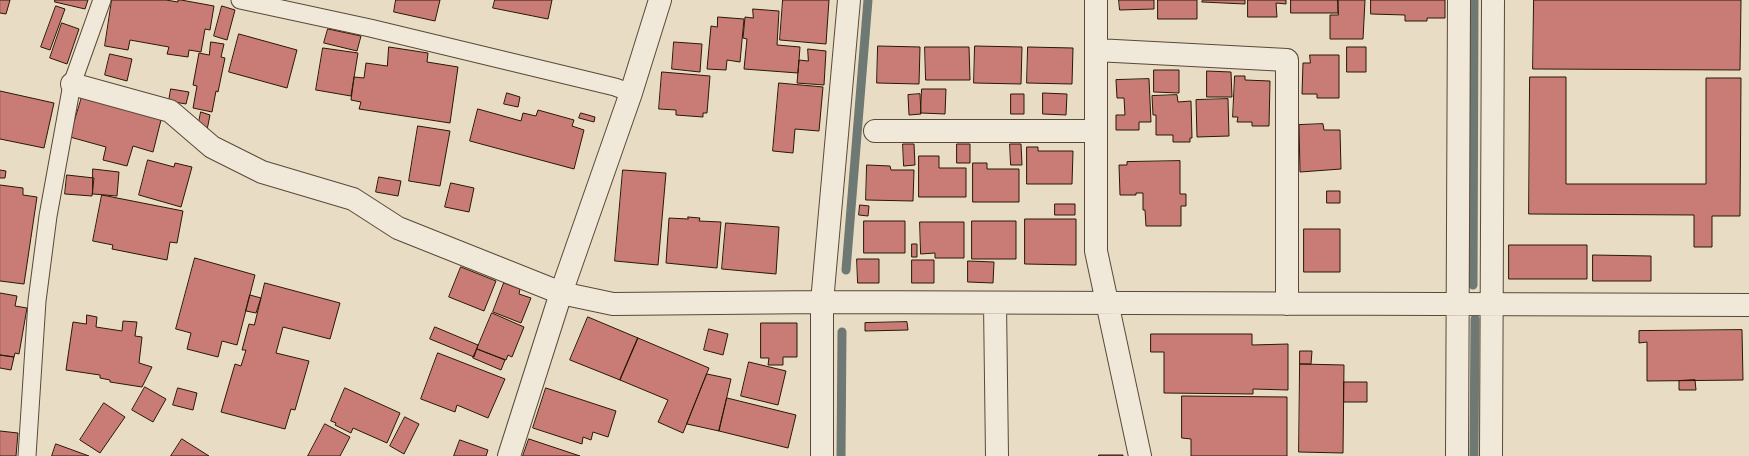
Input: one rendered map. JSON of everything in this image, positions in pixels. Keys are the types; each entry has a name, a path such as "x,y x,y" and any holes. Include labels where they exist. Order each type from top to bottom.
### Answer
{"street":[{"path":"509,456 562,293 631,93 660,0"},
{"path":"822,456 822,302 849,0"},
{"path":"1096,0 1096,251 1140,456"},
{"path":"1457,456 1460,0"},
{"path":"1491,456 1493,0"},
{"path":"1096,50 1287,60 1286,304"},
{"path":"72,84 170,111 212,147 262,172 353,198 398,228 562,293 613,304 822,302 1749,305"},
{"path":"875,131 1096,131"},
{"path":"995,303 997,456"}],"lane":[{"path":"27,456 37,301 48,216 72,84 102,0"},
{"path":"240,0 378,30 615,87 631,93"}],"building":[{"path":"0,0 10,0 6,14 0,13"},
{"path":"55,0 88,0 85,9 55,2"},
{"path":"112,0 166,0 178,2 178,0 181,0 214,6 210,30 205,29 201,52 189,50 188,57 167,54 169,47 130,40 128,50 105,46"},
{"path":"396,0 440,0 435,21 394,12"},
{"path":"495,0 552,0 548,19 493,8"},
{"path":"783,0 829,0 826,44 780,40"},
{"path":"1119,0 1154,0 1154,9 1120,10"},
{"path":"1158,0 1197,0 1197,19 1158,19"},
{"path":"1203,0 1245,0 1245,4 1202,2"},
{"path":"1248,0 1286,0 1286,4 1276,3 1277,17 1248,17"},
{"path":"1291,0 1338,0 1338,13 1291,13"},
{"path":"1338,0 1365,0 1363,39 1330,39 1330,15 1338,15"},
{"path":"1371,0 1445,0 1445,18 1427,18 1427,21 1405,21 1405,15 1371,14"},
{"path":"1534,0 1741,0 1740,70 1533,69"},
{"path":"56,6 65,9 50,50 41,47"},
{"path":"222,6 235,10 227,40 214,36"},
{"path":"753,9 779,11 777,45 800,47 798,73 744,69 747,39 743,38 745,17 753,18"},
{"path":"718,17 744,19 740,62 727,60 726,70 707,69 711,26 717,27"},
{"path":"62,23 79,29 67,64 50,58"},
{"path":"328,29 361,36 357,51 324,43"},
{"path":"239,34 297,50 287,88 229,72"},
{"path":"211,42 224,44 221,57 225,58 212,112 193,108 197,86 193,85 199,53 209,55"},
{"path":"674,42 702,44 700,72 672,69"},
{"path":"878,46 920,47 919,84 877,83"},
{"path":"975,46 1022,47 1021,84 974,83"},
{"path":"389,47 428,53 427,62 458,67 450,123 359,109 361,102 351,100 354,77 364,78 366,63 387,66"},
{"path":"925,47 969,47 970,80 926,80"},
{"path":"1028,47 1073,48 1072,84 1027,83"},
{"path":"1347,47 1366,47 1366,72 1347,72"},
{"path":"323,48 358,53 351,96 316,90"},
{"path":"808,49 826,51 824,85 797,83 799,60 808,61"},
{"path":"110,54 132,59 127,81 105,75"},
{"path":"1310,55 1339,55 1339,98 1317,98 1317,94 1302,94 1303,63 1310,63"},
{"path":"1154,70 1179,70 1179,93 1154,92"},
{"path":"1207,71 1231,72 1232,97 1207,97"},
{"path":"662,72 710,76 707,113 703,113 703,117 676,115 676,110 659,109"},
{"path":"1235,76 1245,76 1245,80 1270,81 1269,126 1252,126 1252,122 1237,122 1238,117 1233,117"},
{"path":"1530,77 1566,77 1566,184 1706,184 1706,78 1741,78 1740,216 1712,216 1712,247 1694,247 1694,215 1529,214"},
{"path":"1149,79 1151,122 1139,122 1139,130 1116,130 1116,115 1125,115 1124,98 1117,98 1116,80"},
{"path":"779,83 823,87 819,131 795,129 793,153 773,151"},
{"path":"171,89 189,92 186,104 169,101"},
{"path":"922,89 946,89 945,114 921,113"},
{"path":"84,90 163,112 153,152 133,146 127,166 103,160 106,147 70,137"},
{"path":"0,91 54,103 44,148 0,139"},
{"path":"507,93 520,97 518,107 504,104"},
{"path":"1043,93 1067,94 1066,115 1043,114"},
{"path":"920,94 921,114 909,115 908,95"},
{"path":"1011,94 1024,94 1024,114 1011,114"},
{"path":"1177,95 1178,102 1191,101 1192,138 1190,138 1190,142 1173,142 1173,135 1156,135 1156,115 1153,115 1152,96"},
{"path":"1228,99 1229,136 1197,137 1196,100"},
{"path":"478,109 521,121 523,113 536,116 538,110 574,120 572,126 584,130 574,169 470,141"},
{"path":"201,112 210,115 207,130 198,127"},
{"path":"581,113 595,117 594,122 579,118"},
{"path":"1323,124 1324,130 1340,130 1341,169 1300,172 1299,125"},
{"path":"418,126 450,131 440,186 409,181"},
{"path":"903,144 914,144 915,165 904,166"},
{"path":"957,144 970,144 970,163 957,163"},
{"path":"1010,144 1021,144 1022,165 1011,165"},
{"path":"1027,147 1038,147 1038,151 1073,151 1072,184 1027,184"},
{"path":"919,156 939,156 939,168 966,168 966,197 919,197"},
{"path":"148,160 174,167 175,163 192,167 181,207 139,195"},
{"path":"1180,161 1180,194 1186,194 1186,206 1181,206 1181,226 1146,226 1145,210 1143,210 1143,193 1136,193 1136,195 1120,195 1119,165 1127,165 1127,162"},
{"path":"973,163 987,163 987,169 1019,169 1019,202 973,202"},
{"path":"867,165 890,166 891,170 914,170 913,201 866,200"},
{"path":"93,169 119,172 117,196 93,194"},
{"path":"0,170 6,171 5,178 0,178"},
{"path":"623,170 666,173 658,265 615,261"},
{"path":"67,175 94,178 92,196 65,194"},
{"path":"379,177 401,181 398,196 376,192"},
{"path":"451,183 474,188 469,212 445,207"},
{"path":"0,185 23,188 23,195 37,197 24,284 0,281"},
{"path":"1327,191 1340,191 1340,203 1327,203"},
{"path":"102,195 183,211 177,243 170,242 167,260 112,249 113,245 93,241"},
{"path":"1055,204 1075,204 1075,215 1055,215"},
{"path":"860,205 869,206 868,216 859,215"},
{"path":"688,217 700,218 699,221 721,222 717,268 666,263 669,218 688,219"},
{"path":"1025,219 1076,219 1076,265 1025,264"},
{"path":"864,221 905,221 905,253 864,253"},
{"path":"972,221 1016,221 1016,259 972,259"},
{"path":"920,222 964,222 964,258 935,258 935,253 921,254"},
{"path":"726,223 779,227 776,274 722,269"},
{"path":"1304,229 1340,229 1340,272 1304,272"},
{"path":"912,244 917,244 917,257 912,257"},
{"path":"1509,245 1587,245 1587,279 1509,279"},
{"path":"1593,255 1651,256 1651,281 1593,281"},
{"path":"195,258 255,275 237,345 222,341 218,357 187,349 191,333 176,329"},
{"path":"857,259 879,259 879,283 858,283"},
{"path":"912,260 934,260 934,283 912,283"},
{"path":"968,261 994,262 993,283 968,282"},
{"path":"461,267 496,281 484,311 449,297"},
{"path":"265,283 340,303 330,339 283,327 276,353 309,361 295,410 291,409 285,429 221,412 235,364 241,366 246,350 242,350 249,324 254,325"},
{"path":"504,283 520,289 519,294 531,298 521,323 493,312"},
{"path":"0,293 17,296 15,306 27,308 19,354 15,353 14,357 0,355"},
{"path":"250,295 261,298 256,313 246,311"},
{"path":"492,313 524,327 512,357 508,355 506,360 477,349"},
{"path":"87,315 97,317 96,327 122,331 123,321 137,322 135,336 142,337 139,363 152,367 142,387 110,382 110,380 100,378 100,375 66,370 73,322 86,324"},
{"path":"588,317 638,338 620,380 570,360"},
{"path":"907,322 908,330 865,331 865,323"},
{"path":"761,323 797,323 797,357 783,357 783,365 768,365 769,358 761,358"},
{"path":"435,327 478,345 474,357 430,339"},
{"path":"709,329 728,334 723,355 704,350"},
{"path":"1742,330 1743,380 1647,381 1647,342 1639,343 1639,331"},
{"path":"1151,334 1252,334 1252,345 1288,344 1288,390 1253,389 1253,394 1164,393 1164,352 1151,352"},
{"path":"638,338 709,368 683,433 658,422 668,400 620,380"},
{"path":"477,349 505,360 501,370 473,358"},
{"path":"1300,351 1312,351 1311,364 1300,364"},
{"path":"438,353 505,379 488,418 457,405 455,412 421,399"},
{"path":"0,355 14,357 11,370 0,368"},
{"path":"749,362 786,371 778,405 741,396"},
{"path":"1300,364 1344,365 1343,453 1299,452"},
{"path":"707,374 731,379 719,431 687,424"},
{"path":"1695,380 1696,390 1679,390 1679,381"},
{"path":"1344,382 1367,382 1367,402 1344,402"},
{"path":"145,387 166,399 153,422 132,410"},
{"path":"178,388 197,393 193,410 173,405"},
{"path":"345,388 400,413 387,443 353,428 351,433 335,425 336,423 331,421"},
{"path":"546,388 616,411 608,437 593,432 591,440 583,437 582,444 533,428"},
{"path":"1182,396 1287,397 1287,456 1191,456 1191,439 1182,438"},
{"path":"727,398 796,415 788,448 719,431"},
{"path":"104,403 125,417 100,453 80,440"},
{"path":"405,417 419,424 404,454 390,446"},
{"path":"325,424 350,437 340,456 308,456"},
{"path":"0,431 18,433 16,456 0,456"},
{"path":"182,439 209,456 171,456"},
{"path":"529,439 580,456 523,456"},
{"path":"460,440 488,450 486,456 454,456"},
{"path":"56,444 89,456 52,456"},
{"path":"1123,455 1123,456 1099,456"}],"waterway":[{"path":"846,270 868,0"},
{"path":"1473,285 1474,0"},
{"path":"1474,456 1475,319"},
{"path":"841,456 842,332"}]}
